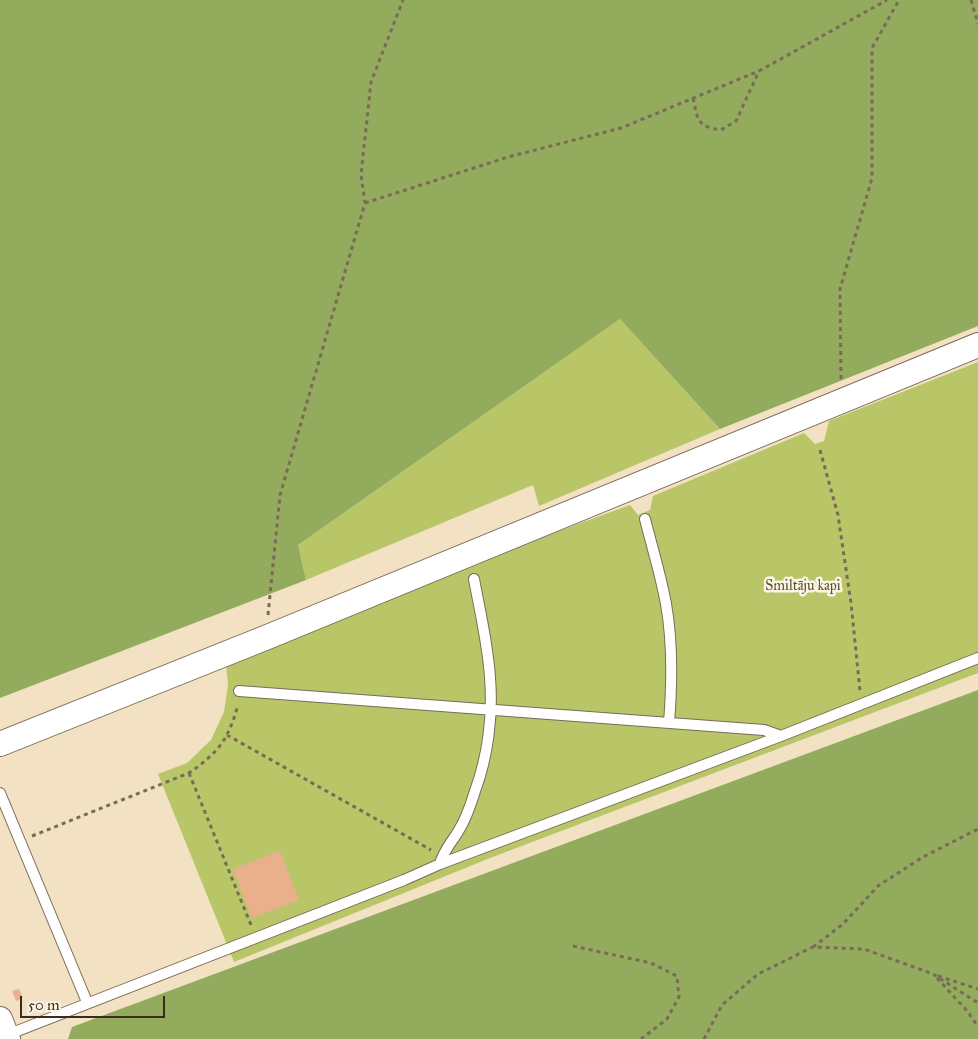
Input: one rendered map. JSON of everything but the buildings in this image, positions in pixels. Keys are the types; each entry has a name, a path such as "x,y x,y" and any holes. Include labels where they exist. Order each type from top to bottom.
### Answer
{"street":[{"path":"0,744 265,638 978,345"}],"lane":[{"path":"645,519 666,604 670,635 671,703 669,723"},
{"path":"441,860 460,829 475,791 484,762 489,732 489,669 485,632 474,579"},
{"path":"5,1031 87,1002 404,880 441,860 781,736 978,658"},
{"path":"239,691 764,730 781,736"},
{"path":"0,793 87,1002"}],"path":[{"path":"265,638 280,495 365,203 361,175 371,82 403,0"},
{"path":"365,203 508,157 621,128 759,71 886,0"},
{"path":"841,400 840,289 872,178 872,48 899,0"},
{"path":"971,0 978,24"},
{"path":"693,98 698,120 708,128 721,130 736,121 759,71"},
{"path":"820,450 838,515 851,603 862,704"},
{"path":"20,841 189,772 210,758 227,735 234,720 239,691"},
{"path":"227,735 441,860"},
{"path":"189,772 256,938"},
{"path":"704,1039 722,1005 758,974 814,947 843,924 878,886 923,856 978,829"},
{"path":"573,946 651,963 676,976 679,997 667,1019 642,1039"},
{"path":"814,947 864,948 978,989"},
{"path":"933,974 978,1003"},
{"path":"933,974 968,1012 978,1027"}],"green space":[{"path":"0,0 978,0 978,326 720,429 620,319 298,545 306,580 0,698"},
{"path":"620,319 720,429 539,506 533,485 306,580 298,545"},
{"name":"Smiltāju kapi","path":"978,362 978,673 490,858 234,962 158,774 187,763 211,740 224,712 228,685 226,664 482,559 630,505 638,515 650,510 653,496 804,433 815,444 824,441 829,421"},
{"path":"978,690 978,1039 68,1039 72,1027"}]}
